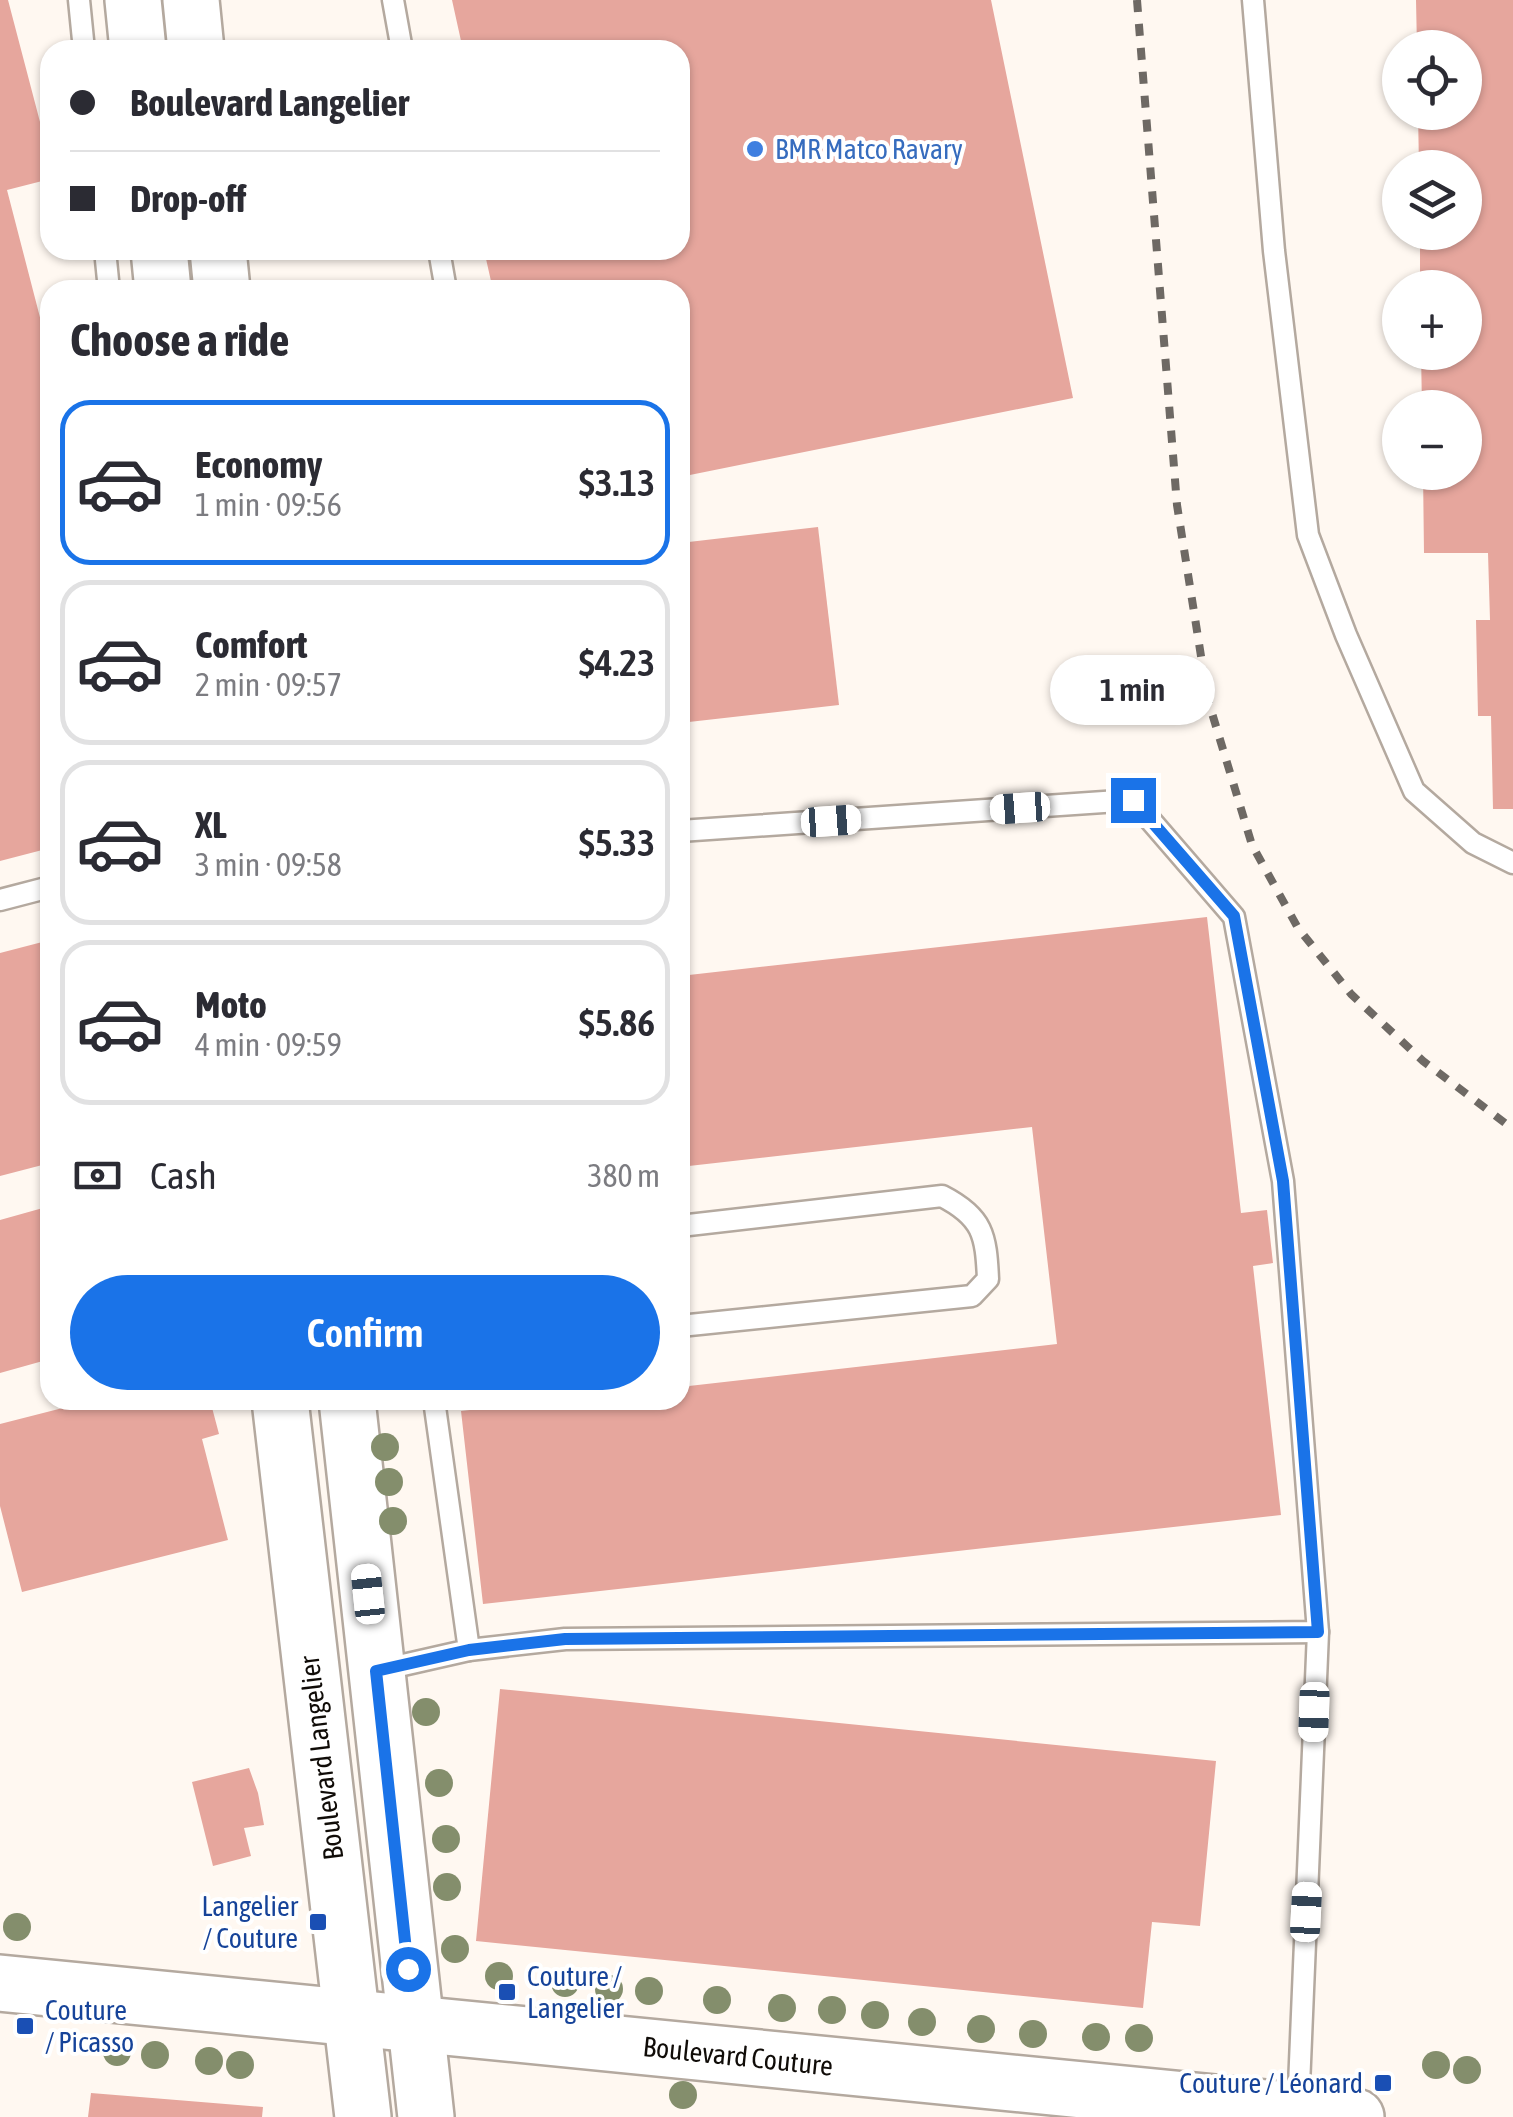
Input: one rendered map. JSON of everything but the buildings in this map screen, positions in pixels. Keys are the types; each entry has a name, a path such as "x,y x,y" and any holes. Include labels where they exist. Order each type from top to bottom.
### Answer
{"main road":[{"path":"132,0 137,40"},
{"path":"191,0 195,40"},
{"name":"Boulevard Langelier","path":"281,1410 362,2117"},
{"path":"348,1410 426,2117"},
{"name":"Boulevard Couture","path":"0,1983 1356,2117"}],"lane":[{"path":"79,0 83,40"},
{"path":"393,0 400,40"},
{"path":"1253,0 1274,251 1308,535 1414,792 1473,843 1513,863"},
{"path":"690,831 1133,800 1234,916 1283,1181 1318,1632 1298,2111"},
{"path":"0,900 40,890"},
{"path":"690,1225 942,1196 961,1206 980,1224 988,1279 972,1296 690,1325"},
{"path":"435,1410 469,1650"},
{"path":"376,1671 469,1650 565,1639 1318,1632"}],"railway":[{"path":"1137,0 1177,505 1208,700 1252,845 1298,928 1351,994 1423,1061 1513,1129"}],"place":[{"name":"BMR Matco Ravary","path":"755,149"},
{"name":"Langelier / Couture","path":"318,1922"},
{"name":"Couture / Langelier","path":"507,1992"},
{"name":"Couture / Picasso","path":"25,2026"},
{"name":"Couture / Léonard","path":"1383,2083"}],"route":[{"path":"408,1969 376,1671 469,1650 565,1639 1318,1632 1283,1181 1234,916 1133,800"}]}
